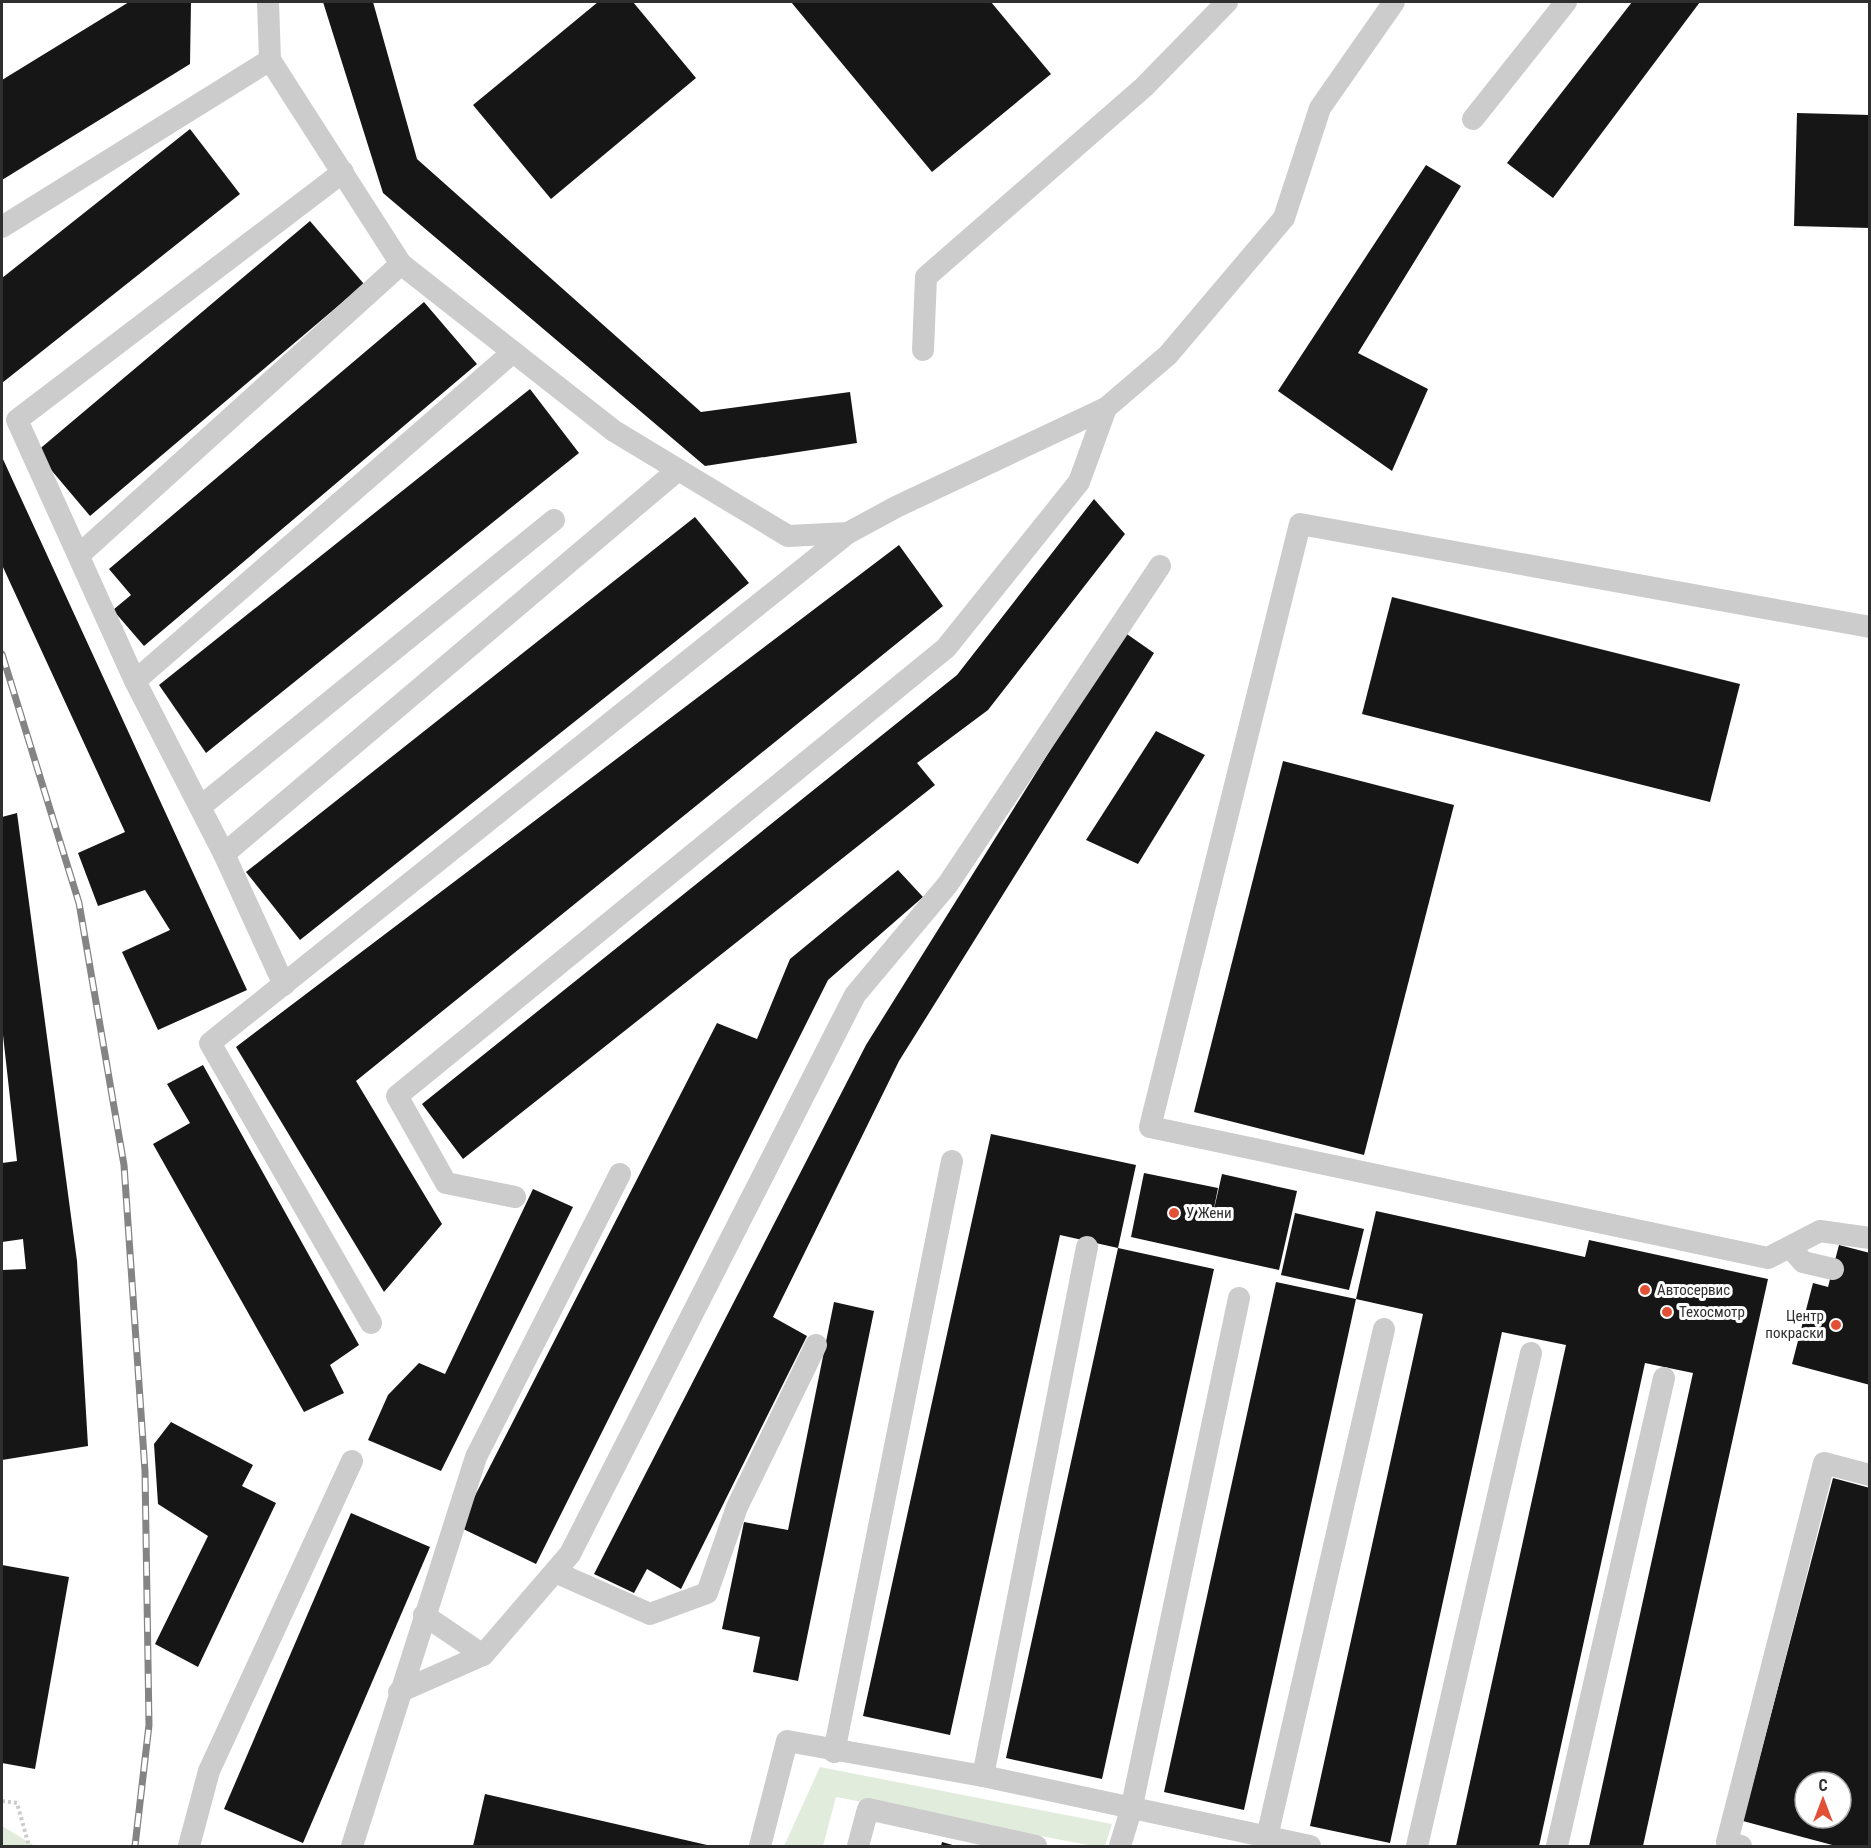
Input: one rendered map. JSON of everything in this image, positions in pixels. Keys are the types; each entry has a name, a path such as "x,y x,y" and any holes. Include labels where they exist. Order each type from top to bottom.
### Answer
{"lane":[{"path":"268,2 270,60 401,264 614,431 678,470 788,536 848,533"},
{"path":"923,350 926,277 1144,87 1227,2"},
{"path":"371,1323 210,1043 848,533 896,507 1106,408 1168,355 1284,218 1320,108 1394,2"},
{"path":"1473,119 1566,2"},
{"path":"2,227 270,60"},
{"path":"284,985 224,854 135,681 17,420 343,172"},
{"path":"79,555 401,264"},
{"path":"135,681 513,352"},
{"path":"515,1197 446,1183 397,1096 946,648 1079,482 1106,408"},
{"path":"224,854 678,470"},
{"path":"200,807 554,520"},
{"path":"1869,627 1300,524 1150,1127 1768,1258 1820,1231 1869,1238"},
{"path":"399,1692 483,1654 570,1554 855,995 948,884 1160,566"},
{"path":"834,1752 952,1161"},
{"path":"352,1846 399,1692 476,1457 620,1174"},
{"path":"983,1776 1087,1247"},
{"path":"1790,1247 1803,1262 1833,1269"},
{"path":"1120,1846 1131,1810 1239,1298"},
{"path":"1267,1837 1384,1329"},
{"path":"555,1572 650,1614 707,1593 737,1507 816,1345"},
{"path":"1417,1846 1531,1353"},
{"path":"1557,1846 1664,1378"},
{"path":"189,1846 209,1771 352,1461"},
{"path":"1741,1846 1727,1842 1824,1463 1869,1475"},
{"path":"424,1615 483,1654"},
{"path":"760,1846 787,1741 834,1752 983,1776 1131,1810 1310,1846"},
{"path":"858,1846 868,1809 1036,1846"}],"path":[{"path":"2,1801 17,1803 29,1846"}],"green space":[{"path":"820,1767 1112,1824 1105,1846 1093,1846 836,1797 823,1846 784,1846"},
{"path":"2,1826 35,1846 2,1846"}],"building":[{"path":"129,2 191,2 190,64 2,180 2,80"},
{"path":"323,2 373,2 417,159 701,412 850,392 857,443 705,466 383,193"},
{"path":"598,2 633,2 696,78 551,199 473,105"},
{"path":"791,2 991,2 1051,74 932,172"},
{"path":"1632,2 1700,2 1553,198 1507,163"},
{"path":"1797,113 1870,115 1870,228 1794,226"},
{"path":"190,129 240,194 2,383 2,278"},
{"path":"1426,165 1461,186 1358,353 1428,389 1392,471 1278,391"},
{"path":"310,221 364,284 90,516 36,452"},
{"path":"424,302 477,364 144,646 113,610 131,595 109,569"},
{"path":"530,389 579,453 206,753 159,685"},
{"path":"2,457 247,990 158,1030 122,952 170,930 145,890 98,906 78,853 125,832 2,565"},
{"path":"1094,499 1125,534 988,710 917,763 935,785 463,1159 422,1104 957,675"},
{"path":"695,517 749,583 300,940 246,872"},
{"path":"899,545 943,606 356,1081 442,1224 384,1292 236,1047"},
{"path":"1392,597 1740,684 1710,802 1362,714"},
{"path":"1124,632 1154,653 899,1061 773,1317 807,1336 681,1589 647,1569 634,1593 594,1574 866,1045"},
{"path":"1156,731 1205,755 1138,864 1086,840"},
{"path":"1283,761 1454,805 1364,1155 1194,1112"},
{"path":"17,813 77,1261 88,1446 2,1460 2,1270 26,1269 23,1239 2,1242 2,1163 17,1161 2,1026 2,817"},
{"path":"898,870 923,897 828,980 536,1564 459,1527 717,1023 757,1039 790,959"},
{"path":"203,1065 359,1345 330,1365 344,1393 304,1412 153,1144 190,1123 167,1084"},
{"path":"991,1134 1136,1165 1118,1248 1060,1235 950,1735 863,1716"},
{"path":"1144,1173 1218,1188 1212,1218 1222,1174 1297,1191 1279,1270 1131,1237"},
{"path":"533,1189 573,1207 441,1471 368,1440 388,1395 419,1363 445,1374"},
{"path":"1376,1211 1585,1257 1589,1240 1768,1279 1643,1846 1589,1846 1693,1373 1645,1363 1539,1846 1456,1846 1566,1345 1502,1332 1390,1843 1310,1826 1423,1314 1356,1299"},
{"path":"1295,1213 1364,1229 1349,1290 1281,1275"},
{"name":"Центр покраски","path":"1839,1245 1870,1253 1870,1385 1792,1364 1813,1283 1828,1287"},
{"path":"1118,1248 1214,1269 1102,1779 1006,1758"},
{"path":"1276,1282 1356,1299 1244,1810 1164,1792"},
{"path":"834,1302 874,1311 798,1681 753,1672 760,1637 722,1629 744,1522 788,1530"},
{"path":"171,1422 253,1465 242,1486 276,1503 198,1667 155,1644 208,1536 158,1504 154,1444"},
{"path":"1833,1478 1870,1488 1870,1846 1836,1846 1743,1821"},
{"path":"351,1513 430,1547 303,1843 224,1809"},
{"path":"2,1565 69,1577 35,1769 2,1763"},
{"path":"485,1794 707,1845 707,1846 473,1846"},
{"path":"942,1842 956,1846 941,1846"}],"railway":[{"path":"2,654 79,903 124,1165 145,1471 149,1725 135,1846"}],"place":[{"name":"У Жени","path":"1174,1213"},
{"name":"Автосервис","path":"1645,1290"},
{"name":"Техосмотр","path":"1667,1312"},
{"name":"Центр покраски","path":"1836,1325"}]}
